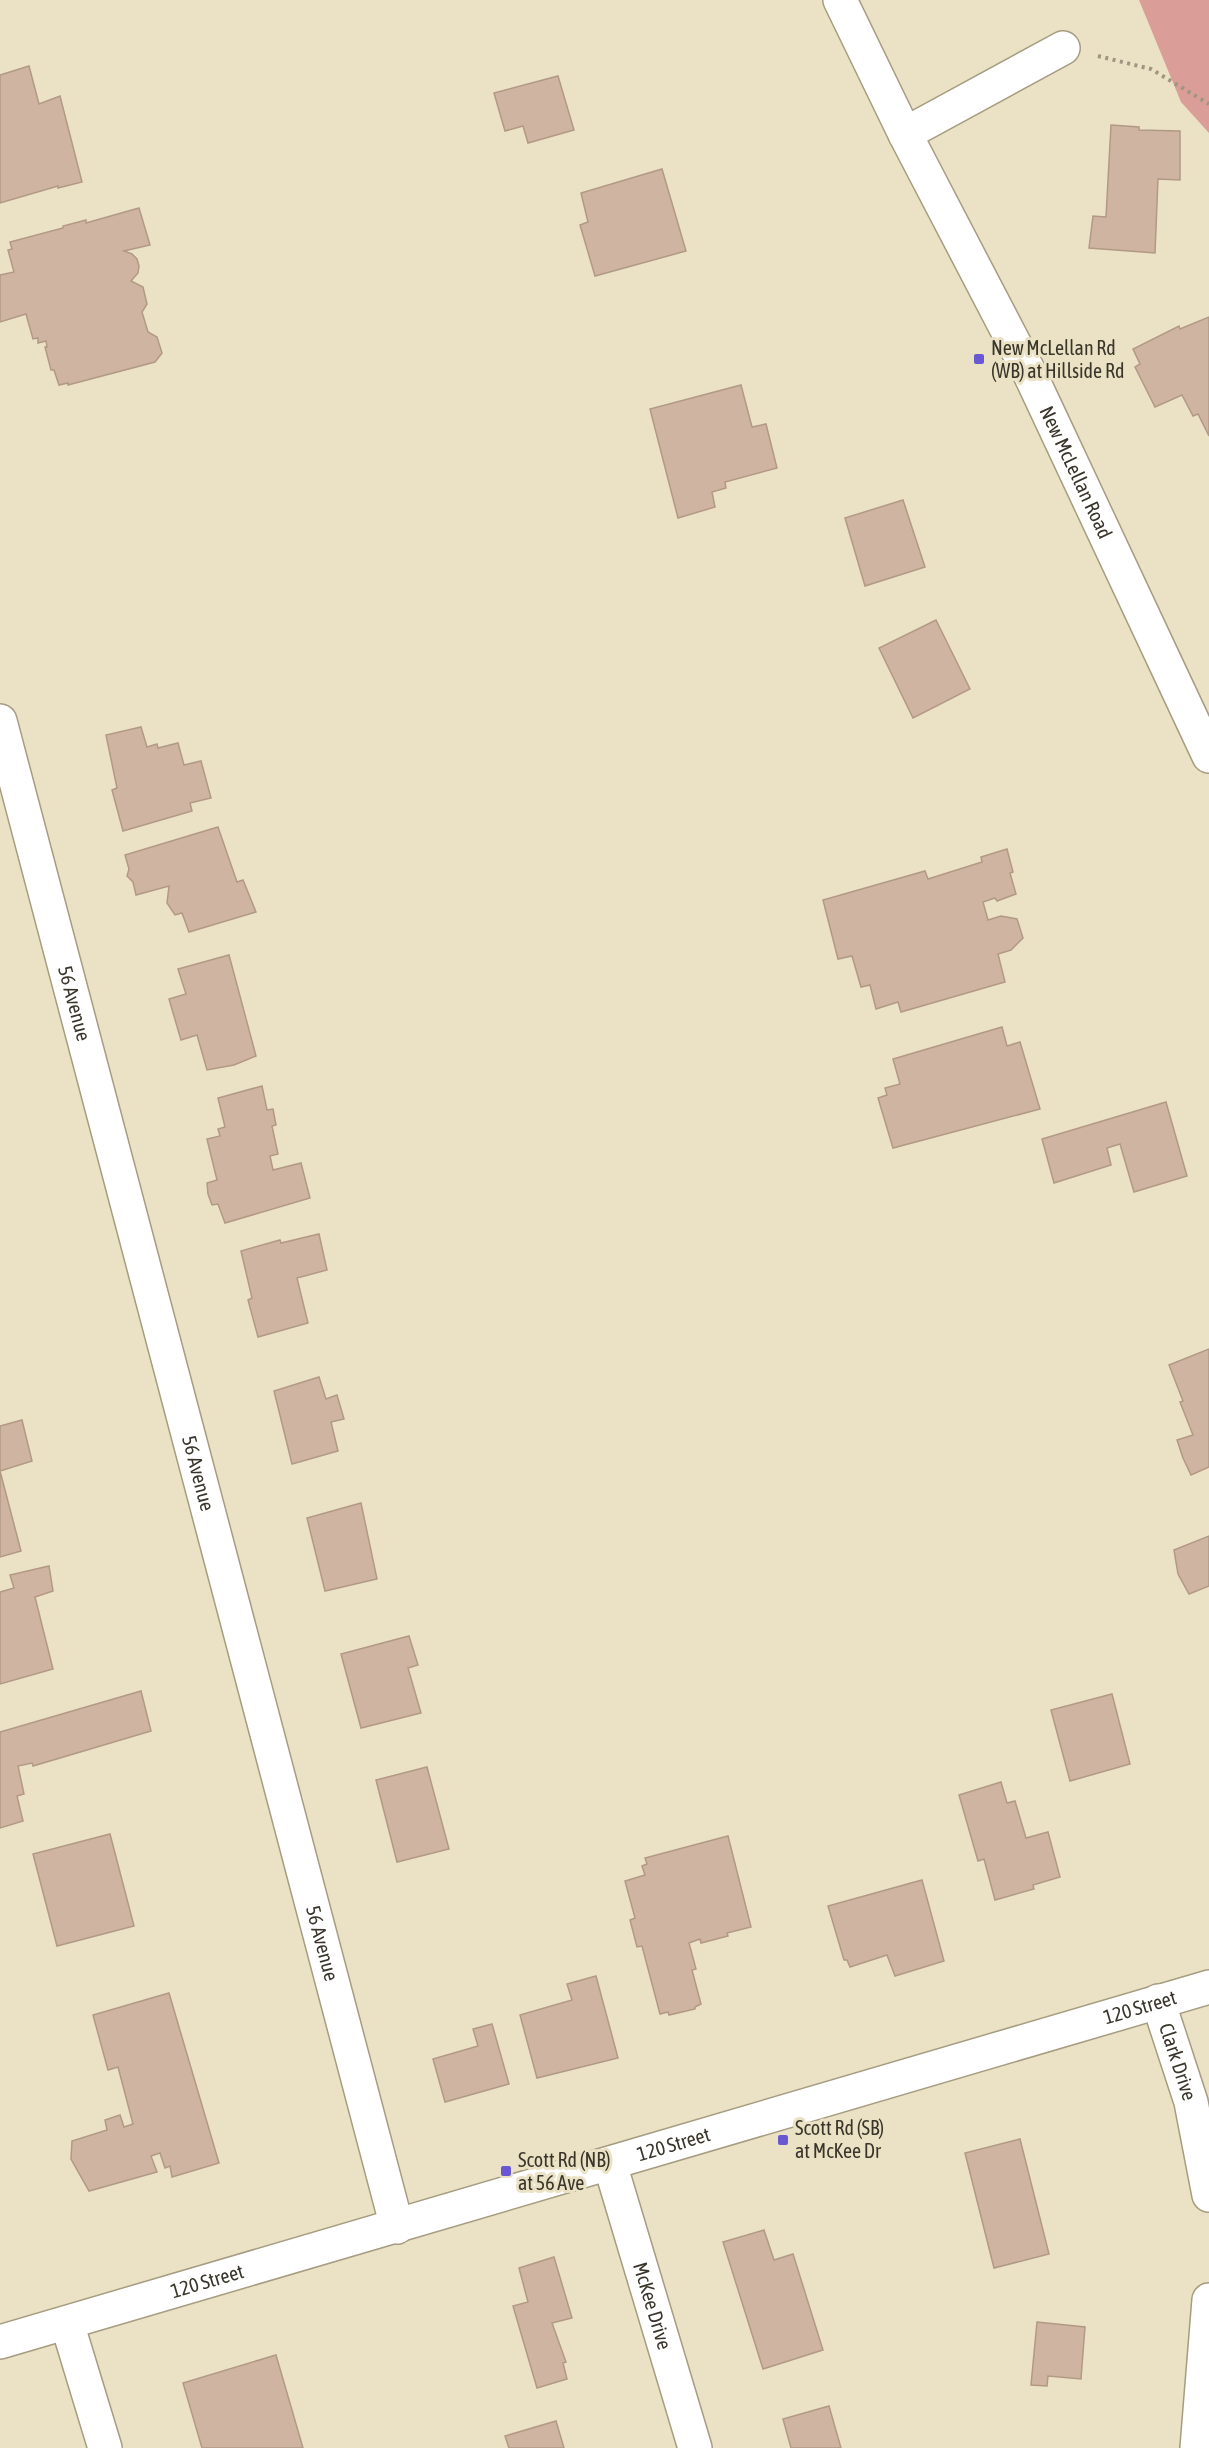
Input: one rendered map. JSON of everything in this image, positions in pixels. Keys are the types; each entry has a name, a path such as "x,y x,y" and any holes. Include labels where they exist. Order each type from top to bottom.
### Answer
{"street":[{"name":"New McLellan Road","path":"840,0 905,134 1028,370 1209,756"},
{"path":"905,134 1063,48"},
{"name":"56 Avenue","path":"0,721 397,2227"},
{"name":"120 Street","path":"0,2342 1209,1987"},
{"name":"Clark Drive","path":"1158,2001 1191,2102 1209,2195"},
{"name":"McKee Drive","path":"610,2164 695,2448"},
{"path":"1197,2448 1209,2300"},
{"path":"67,2323 105,2448"}],"path":[{"path":"1063,48 1151,69 1209,104"}],"shaded area":[{"path":"1139,0 1209,0 1209,133 1181,102"}],"building":[{"path":"29,66 39,104 60,96 82,182 58,188 58,186 0,203 0,75"},
{"path":"558,76 574,130 528,143 523,126 505,131 494,93"},
{"path":"1111,125 1139,127 1139,130 1180,131 1180,180 1158,179 1155,253 1089,248 1093,216 1106,217"},
{"path":"662,169 686,251 595,276 580,225 588,222 581,193"},
{"path":"139,208 150,245 124,251 137,259 138,273 131,281 143,287 147,304 142,312 148,332 157,337 162,353 155,362 68,385 68,383 59,385 54,370 51,370 45,347 47,347 46,341 38,343 38,338 33,339 26,314 0,322 0,275 14,272 8,250 12,249 10,242 63,228 63,226 86,220 86,223"},
{"path":"1209,317 1209,436 1198,414 1193,416 1182,395 1155,407 1135,367 1140,364 1133,349 1179,326 1180,329"},
{"path":"741,385 752,427 766,424 777,468 725,482 726,488 712,492 715,507 678,518 650,409"},
{"path":"903,500 925,567 865,586 845,518"},
{"path":"936,620 970,689 913,718 879,648"},
{"path":"141,727 147,747 157,744 158,748 178,743 184,765 201,761 211,798 190,803 192,811 123,831 112,790 117,788 106,735"},
{"path":"218,827 237,882 243,880 256,912 189,932 182,913 175,915 167,903 169,886 136,895 133,882 127,876 129,869 125,855"},
{"path":"1007,849 1016,894 997,901 995,898 983,902 988,920 1001,916 1017,919 1023,938 1011,950 998,954 1005,982 901,1012 898,1002 876,1009 870,985 861,987 852,956 838,959 823,900 925,871 928,879 982,862 981,857"},
{"path":"229,955 256,1056 234,1065 207,1070 197,1035 181,1040 169,999 186,994 178,969"},
{"path":"1002,1027 1007,1046 1020,1042 1040,1109 893,1148 878,1098 887,1095 885,1088 900,1084 893,1059"},
{"path":"262,1086 267,1110 273,1109 276,1125 272,1126 278,1154 270,1156 273,1170 301,1163 310,1198 225,1223 218,1204 212,1205 207,1183 217,1180 207,1139 220,1136 218,1129 225,1127 218,1098"},
{"path":"1166,1102 1187,1176 1134,1192 1120,1144 1107,1148 1111,1165 1054,1183 1042,1139"},
{"path":"319,1234 327,1270 297,1278 308,1323 258,1337 248,1300 252,1298 241,1251 280,1240 281,1243"},
{"path":"1209,1349 1209,1467 1191,1475 1177,1440 1193,1435 1169,1365"},
{"path":"319,1377 326,1399 337,1395 344,1419 331,1422 338,1451 292,1464 274,1391"},
{"path":"22,1420 32,1461 0,1471 0,1426"},
{"path":"0,1471 21,1551 0,1557"},
{"path":"361,1503 377,1579 325,1591 307,1518"},
{"path":"1209,1536 1209,1586 1189,1594 1178,1574 1174,1550"},
{"path":"49,1566 53,1591 35,1597 53,1669 0,1684 0,1592 14,1588 10,1575"},
{"path":"409,1636 418,1665 408,1668 421,1713 361,1728 341,1654"},
{"path":"141,1691 151,1731 33,1766 32,1763 18,1766 24,1794 17,1796 23,1821 0,1828 0,1732"},
{"path":"1112,1694 1130,1764 1070,1781 1051,1710"},
{"path":"427,1767 449,1849 397,1862 376,1780"},
{"path":"1001,1782 1007,1803 1015,1801 1026,1838 1048,1832 1060,1877 1033,1885 1034,1889 995,1900 984,1859 978,1861 959,1795"},
{"path":"110,1834 134,1926 57,1946 33,1854"},
{"path":"728,1836 751,1927 701,1943 700,1939 689,1943 696,1969 692,1970 701,2004 695,2009 669,2015 668,2012 660,2014 642,1946 637,1947 630,1920 635,1918 625,1881 645,1875 642,1866 647,1864 645,1858"},
{"path":"922,1880 944,1961 895,1976 887,1955 850,1967 847,1960 844,1960 828,1906"},
{"path":"596,1976 618,2058 537,2078 520,2015 572,2000 567,1984"},
{"path":"169,1993 219,2163 172,2177 170,2166 165,2168 160,2153 151,2156 157,2172 89,2191 71,2159 72,2141 107,2130 105,2120 120,2115 124,2127 133,2124 118,2067 108,2070 93,2015"},
{"path":"492,2024 509,2084 445,2102 433,2059 478,2046 473,2029"},
{"path":"1020,2139 1049,2254 994,2268 965,2153"},
{"path":"764,2230 774,2260 793,2254 823,2350 763,2369 723,2242"},
{"path":"554,2257 572,2318 552,2323 566,2362 563,2363 567,2379 537,2388 513,2306 528,2302 519,2268"},
{"path":"1037,2322 1085,2327 1081,2379 1048,2376 1047,2386 1031,2385"},
{"path":"276,2355 303,2448 202,2448 183,2383"},
{"path":"829,2406 841,2448 791,2448 783,2419"},
{"path":"556,2421 564,2448 509,2448 505,2436"}],"place":[{"name":"New McLellan Rd (WB) at Hillside Rd","path":"979,359"},
{"name":"Scott Rd (SB) at McKee Dr","path":"783,2140"},
{"name":"Scott Rd (NB) at 56 Ave","path":"506,2171"}]}
